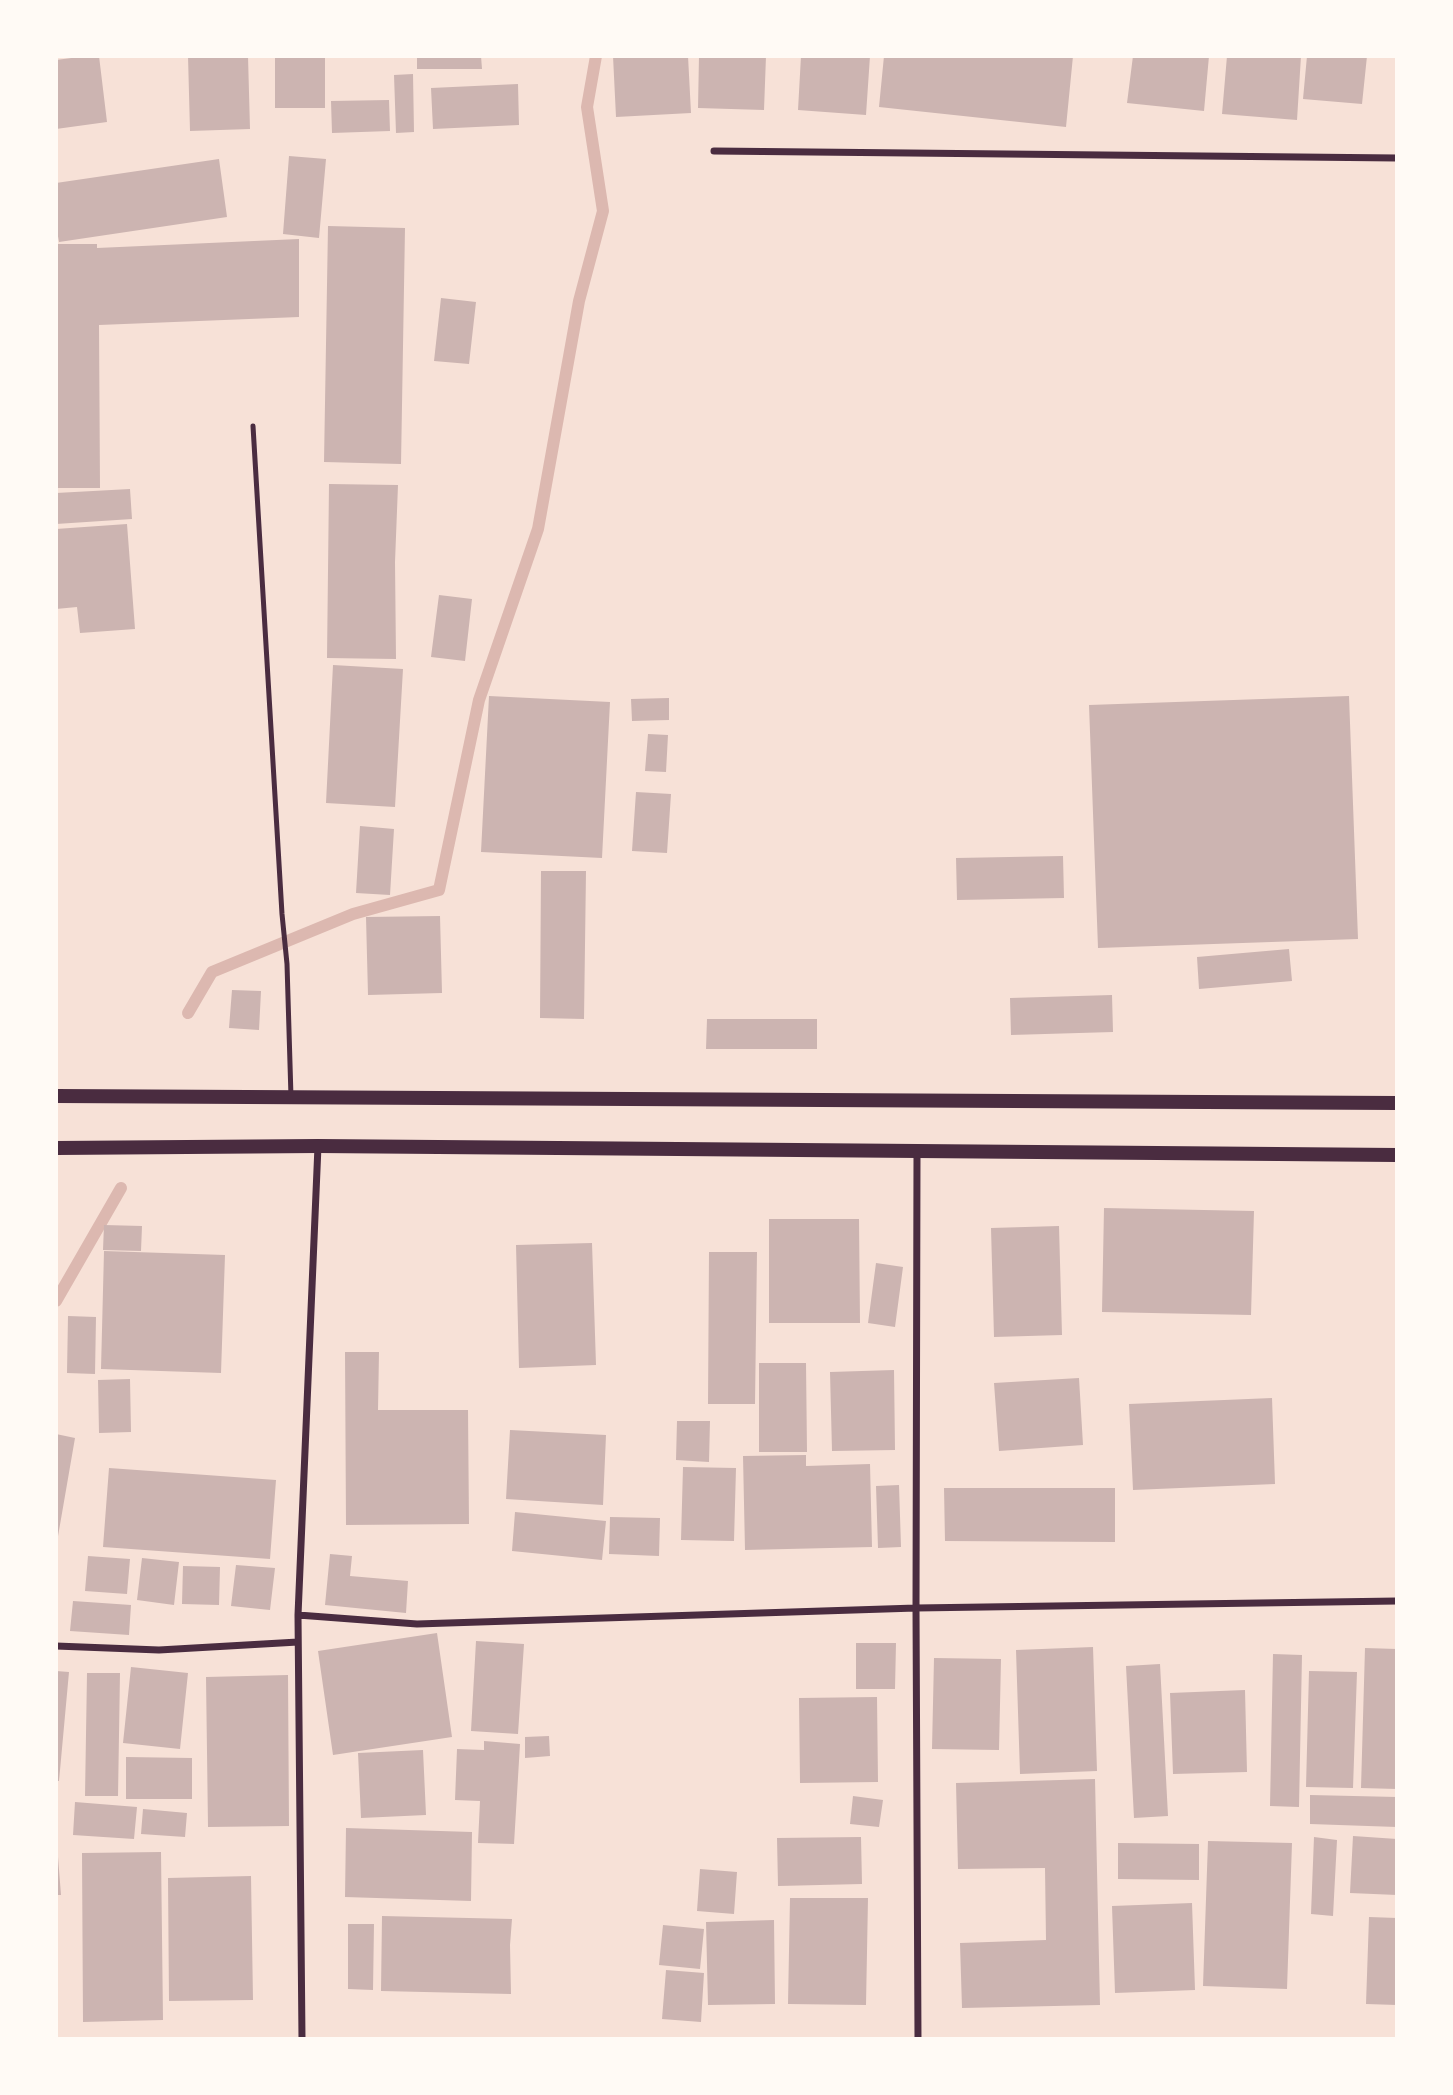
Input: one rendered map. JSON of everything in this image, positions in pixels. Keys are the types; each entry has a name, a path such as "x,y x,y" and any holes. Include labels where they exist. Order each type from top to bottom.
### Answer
{"main road":[{"path":"56,1096 1397,1103"},
{"path":"56,1148 318,1146 1397,1156"}],"street":[{"path":"715,151 1397,158"},
{"path":"302,2039 298,1615 318,1146"},
{"path":"917,1153 918,2039"},
{"path":"298,1615 417,1624 916,1608 1397,1601"},
{"path":"56,1646 159,1650 298,1642"}],"lane":[{"path":"253,426 282,914 288,964 291,1097"}],"building":[{"path":"99,56 107,122 56,129 56,60"},
{"path":"188,56 248,56 250,129 190,131"},
{"path":"275,56 325,56 325,108 275,108"},
{"path":"417,56 481,56 482,69 417,69"},
{"path":"613,56 688,56 691,113 616,117"},
{"path":"699,56 766,56 764,110 698,108"},
{"path":"801,56 870,56 866,115 798,110"},
{"path":"884,56 1073,56 1066,127 879,107"},
{"path":"1133,56 1209,56 1204,111 1127,103"},
{"path":"1227,56 1301,56 1297,120 1222,114"},
{"path":"1307,56 1367,56 1362,104 1303,99"},
{"path":"413,74 414,132 396,133 394,75"},
{"path":"518,84 519,125 433,129 431,88"},
{"path":"389,100 390,131 332,133 331,101"},
{"path":"289,156 326,159 319,238 283,234"},
{"path":"219,159 227,217 59,242 56,225 56,183"},
{"path":"328,226 405,228 401,464 324,462"},
{"path":"299,239 299,317 99,325 100,488 56,488 56,244 97,244 97,248"},
{"path":"441,298 476,302 469,364 434,361"},
{"path":"329,484 398,485 395,562 396,659 327,658"},
{"path":"130,489 132,519 56,524 56,493"},
{"path":"127,524 135,629 80,633 77,607 56,609 56,529"},
{"path":"439,595 472,599 465,661 431,657"},
{"path":"333,665 403,669 395,807 326,803"},
{"path":"489,696 610,702 602,858 481,852"},
{"path":"1349,696 1358,939 1098,948 1089,705"},
{"path":"669,698 669,720 632,721 631,699"},
{"path":"648,734 668,735 666,772 645,771"},
{"path":"636,792 671,794 667,853 632,851"},
{"path":"360,826 394,829 390,895 356,893"},
{"path":"1063,856 1064,898 957,900 956,858"},
{"path":"541,871 586,871 584,1019 540,1018"},
{"path":"440,916 442,993 368,995 366,917"},
{"path":"1289,949 1292,981 1199,989 1197,957"},
{"path":"232,990 261,991 259,1030 229,1028"},
{"path":"1112,995 1113,1032 1011,1035 1010,998"},
{"path":"707,1019 817,1019 817,1049 706,1049"},
{"path":"1104,1208 1254,1211 1251,1315 1102,1312"},
{"path":"769,1219 859,1219 860,1323 769,1323"},
{"path":"104,1225 142,1226 141,1251 103,1250"},
{"path":"1059,1226 1062,1335 994,1337 991,1228"},
{"path":"592,1243 596,1365 519,1368 516,1245"},
{"path":"104,1251 225,1255 221,1373 101,1369"},
{"path":"709,1252 757,1252 755,1404 708,1404"},
{"path":"876,1263 903,1267 895,1327 868,1323"},
{"path":"68,1316 96,1317 95,1374 67,1373"},
{"path":"345,1352 379,1352 378,1410 468,1410 469,1524 346,1525"},
{"path":"759,1363 806,1363 807,1452 759,1452"},
{"path":"894,1370 895,1450 832,1451 830,1372"},
{"path":"1079,1378 1083,1445 999,1451 994,1383"},
{"path":"130,1379 131,1432 99,1433 98,1380"},
{"path":"1272,1398 1275,1484 1133,1490 1129,1404"},
{"path":"677,1421 710,1421 709,1462 676,1460"},
{"path":"510,1430 606,1435 603,1505 506,1499"},
{"path":"56,1434 75,1438 57,1542 56,1542"},
{"path":"806,1455 806,1466 870,1464 872,1547 745,1550 743,1456"},
{"path":"683,1467 736,1468 734,1541 681,1540"},
{"path":"109,1468 276,1480 270,1559 103,1547"},
{"path":"899,1485 901,1547 878,1548 876,1486"},
{"path":"944,1488 1115,1488 1115,1542 945,1541"},
{"path":"515,1512 606,1521 602,1560 512,1551"},
{"path":"610,1517 660,1518 659,1556 609,1554"},
{"path":"330,1554 352,1556 350,1576 408,1581 406,1613 325,1605"},
{"path":"88,1556 130,1559 127,1594 85,1591"},
{"path":"142,1558 179,1562 174,1605 137,1600"},
{"path":"236,1565 275,1568 270,1610 231,1606"},
{"path":"183,1566 220,1567 219,1605 182,1604"},
{"path":"73,1601 131,1605 129,1635 70,1631"},
{"path":"437,1633 452,1737 333,1755 318,1651"},
{"path":"476,1641 524,1644 518,1734 471,1731"},
{"path":"856,1643 896,1643 895,1689 856,1689"},
{"path":"1093,1647 1097,1771 1020,1774 1016,1650"},
{"path":"1365,1648 1397,1649 1397,1789 1361,1788"},
{"path":"1273,1654 1302,1655 1299,1807 1270,1806"},
{"path":"934,1658 1001,1659 999,1750 932,1749"},
{"path":"1160,1664 1168,1816 1134,1818 1126,1666"},
{"path":"131,1667 188,1673 180,1749 123,1743"},
{"path":"56,1671 69,1672 59,1781 56,1781"},
{"path":"1309,1671 1357,1672 1353,1788 1306,1787"},
{"path":"87,1673 120,1673 118,1796 85,1796"},
{"path":"288,1675 289,1826 208,1827 206,1677"},
{"path":"1245,1690 1247,1772 1173,1774 1170,1693"},
{"path":"877,1697 878,1782 800,1783 799,1698"},
{"path":"549,1736 550,1756 525,1758 525,1737"},
{"path":"484,1741 520,1744 514,1844 478,1843 480,1801 455,1800 457,1749 484,1750"},
{"path":"423,1750 426,1815 361,1818 358,1753"},
{"path":"126,1757 192,1758 192,1799 126,1799"},
{"path":"1095,1779 1100,2005 962,2008 960,1943 1046,1940 1045,1868 958,1869 956,1783"},
{"path":"1310,1795 1397,1797 1397,1827 1310,1824"},
{"path":"853,1796 883,1800 879,1827 850,1824"},
{"path":"75,1802 137,1807 134,1839 73,1835"},
{"path":"143,1809 187,1813 185,1837 141,1834"},
{"path":"346,1828 472,1832 471,1901 345,1897"},
{"path":"1353,1836 1397,1839 1397,1895 1350,1893"},
{"path":"861,1837 862,1884 778,1886 777,1838"},
{"path":"1314,1837 1337,1840 1333,1916 1311,1914"},
{"path":"1208,1841 1292,1843 1287,1989 1203,1986"},
{"path":"1118,1843 1199,1844 1199,1880 1118,1879"},
{"path":"161,1852 163,2020 83,2022 82,1853"},
{"path":"58,1857 61,1895 56,1895"},
{"path":"700,1869 737,1872 734,1914 697,1911"},
{"path":"251,1876 253,2000 169,2001 168,1878"},
{"path":"790,1898 868,1898 866,2005 788,2004"},
{"path":"1192,1903 1195,1990 1115,1993 1112,1906"},
{"path":"382,1916 512,1919 511,1994 381,1991"},
{"path":"1369,1917 1397,1918 1397,2005 1366,2004"},
{"path":"774,1920 775,2004 708,2005 706,1922"},
{"path":"348,1924 374,1924 373,1990 348,1989"},
{"path":"663,1925 704,1929 700,1969 659,1965"},
{"path":"666,1970 704,1973 701,2022 662,2019"}],"waterway":[{"path":"188,1013 212,972 353,914 439,890 479,700 538,529 579,301 603,211 587,107 596,56"},
{"path":"56,1301 121,1188"}]}
